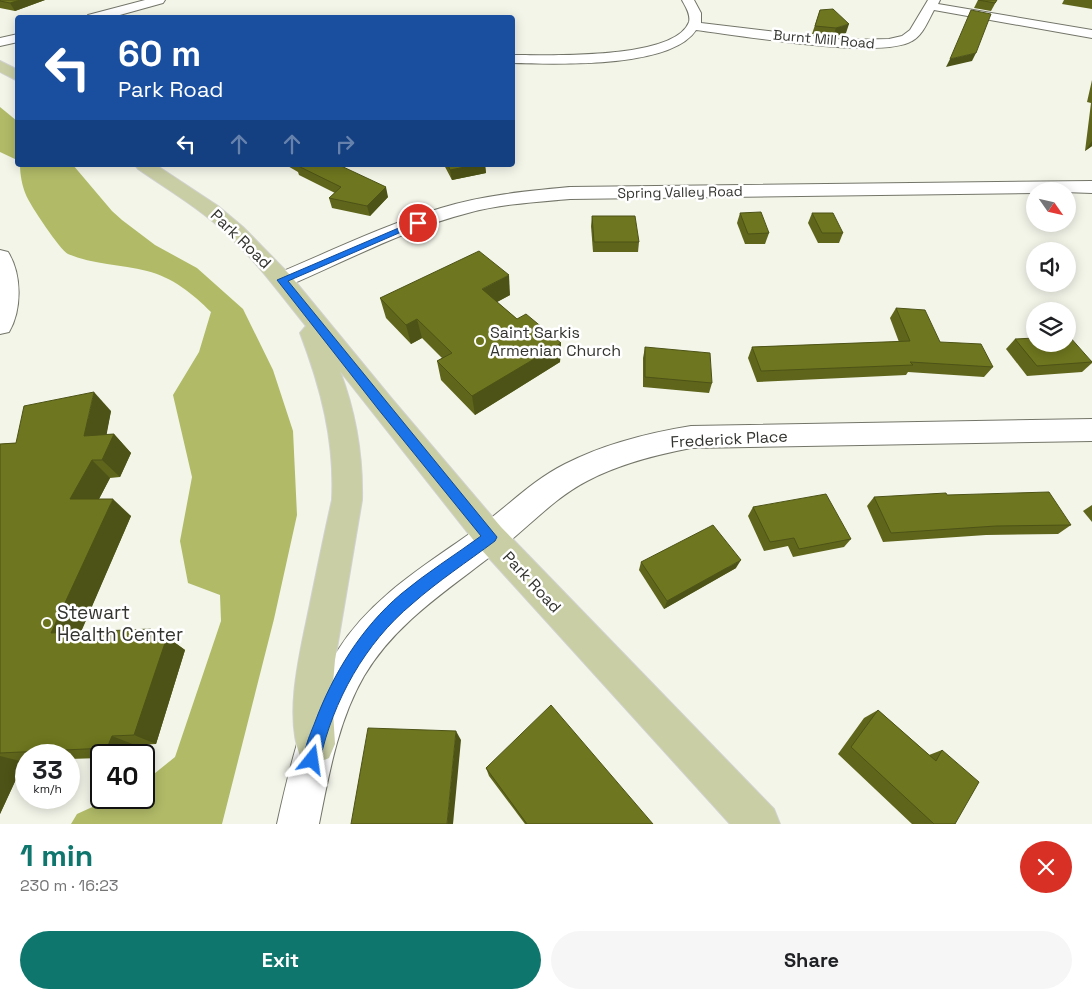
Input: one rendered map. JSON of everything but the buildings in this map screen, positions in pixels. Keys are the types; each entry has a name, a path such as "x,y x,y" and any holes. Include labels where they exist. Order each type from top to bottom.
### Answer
{"main road":[{"path":"0,65 15,75"},
{"name":"Park Road","path":"147,167 211,210 236,231 291,290 382,406 490,537 759,824"},
{"path":"291,290 336,394 346,441 349,480 315,678 313,695 315,744"}],"street":[{"path":"104,15 159,0"},
{"path":"515,59 628,56 645,52 674,42 683,37 694,26 695,14 688,0"},
{"path":"932,3 1092,34"},
{"name":"Burnt Mill Road","path":"694,26 844,44 875,45 897,42 910,37 932,3"},
{"path":"0,42 15,39"},
{"name":"Spring Valley Road","path":"291,290 436,216 503,200 540,195 570,193 1092,187"},
{"path":"0,257 5,277 6,311 0,326"},
{"name":"Frederick Place","path":"298,824 315,744 334,694 352,662 378,627 406,599 490,537 561,481 575,473 622,452 652,443 691,437 1092,430"}],"green space":[{"path":"0,107 15,119 15,159 0,152"},
{"path":"20,167 75,167 122,220 155,245 197,268 243,309 273,370 293,431 297,515 274,619 222,824 71,824 77,814 90,808 155,809 155,773 175,757 221,621 220,595 188,583 180,541 192,477 173,395 199,352 211,312 182,287 165,277 137,269 78,258 68,254 39,217 22,184"}],"place":[{"name":"Saint Sarkis Armenian Church","path":"480,341"},
{"name":"Stewart Health Center","path":"47,623"}],"route":[{"path":"312,760 315,744 330,702 352,662 378,627 406,599 490,537 382,406 282,280 418,223"}]}
